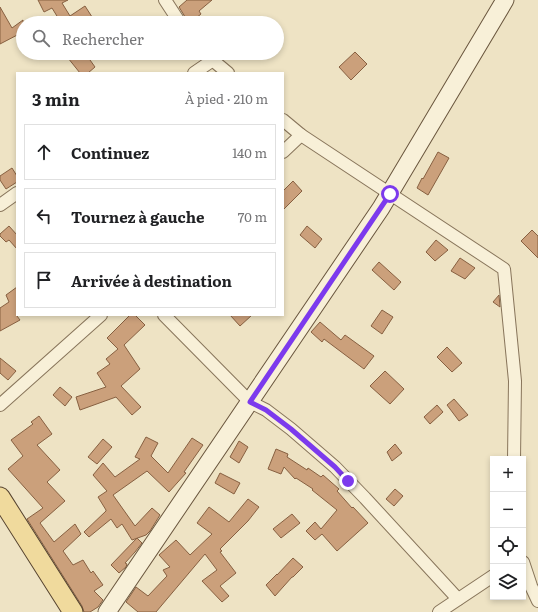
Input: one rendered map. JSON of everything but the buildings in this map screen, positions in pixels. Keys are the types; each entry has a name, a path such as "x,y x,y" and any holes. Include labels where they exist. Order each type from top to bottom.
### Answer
{"main road":[{"path":"0,497 73,612"}],"street":[{"path":"165,0 175,16"},
{"path":"107,612 390,194 505,0"},
{"path":"195,72 205,60"},
{"path":"213,60 227,72"},
{"path":"284,121 301,135 504,269 515,381 514,456"},
{"path":"284,151 301,135"},
{"path":"0,205 16,194"},
{"path":"0,405 100,316"},
{"path":"165,316 250,402 266,410 287,425 335,467 458,599"},
{"path":"524,564 538,601"},
{"path":"439,612 490,578"}],"route":[{"path":"348,481 335,467 291,429 266,410 250,402 390,194"}]}
